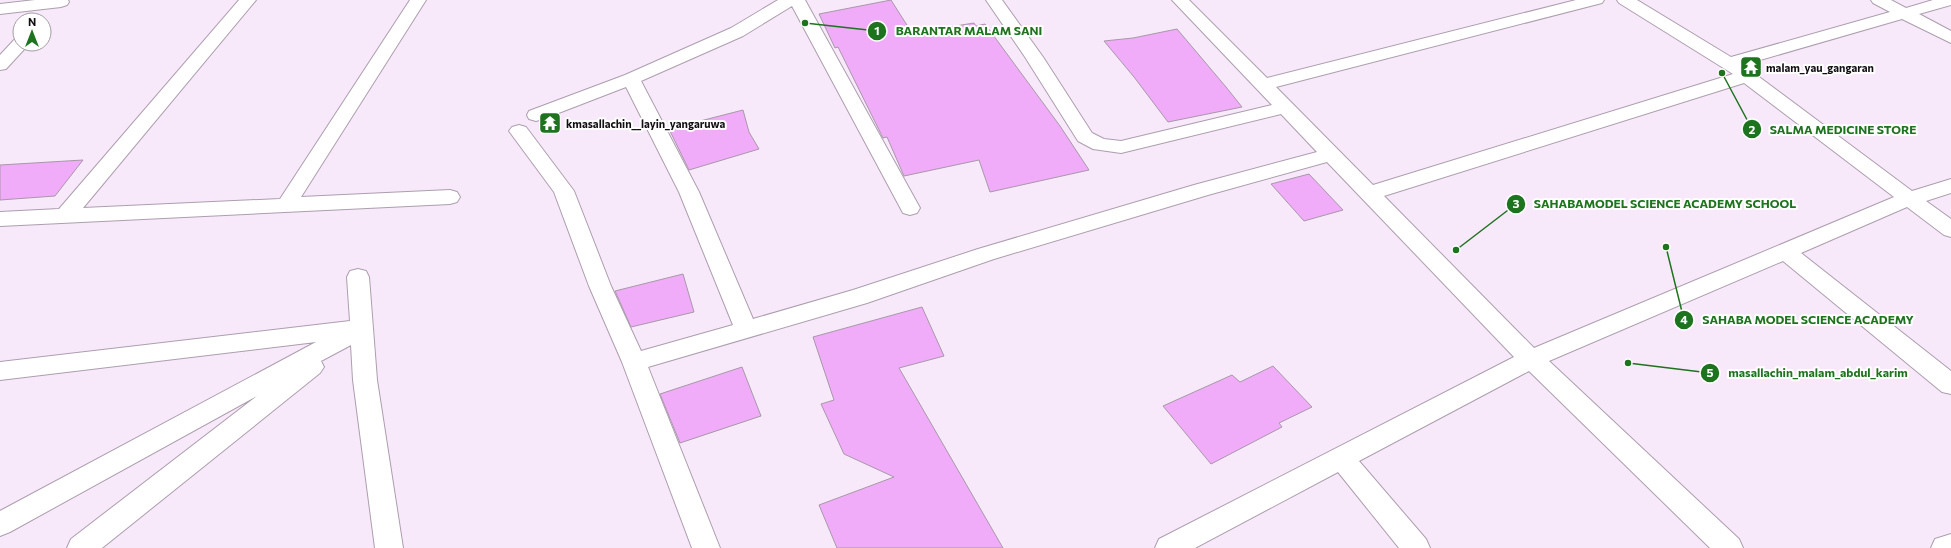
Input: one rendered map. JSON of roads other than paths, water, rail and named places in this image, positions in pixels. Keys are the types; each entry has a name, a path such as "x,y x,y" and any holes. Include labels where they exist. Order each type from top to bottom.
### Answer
{"street":[{"path":"66,216 248,0"},
{"path":"286,205 418,0"},
{"path":"536,115 631,79 737,32 790,0"},
{"path":"797,0 910,208"},
{"path":"994,0 1034,57 1085,137 1100,146 1121,147 1284,108"},
{"path":"1180,0 1531,360 1729,548"},
{"path":"1262,85 1596,0"},
{"path":"1625,0 1729,63 1951,230"},
{"path":"1879,0 1951,38"},
{"path":"1729,63 1951,0"},
{"path":"0,9 62,1"},
{"path":"52,12 62,1"},
{"path":"0,65 12,52"},
{"path":"1368,194 1746,76"},
{"path":"631,79 689,192 746,329"},
{"path":"519,131 564,191 600,286 634,362 706,548"},
{"path":"634,362 859,297 986,254 1201,190 1330,155"},
{"path":"1169,548 1531,360 1908,199 1951,186"},
{"path":"0,219 450,197"},
{"path":"1785,251 1951,385"},
{"path":"358,277 365,380 389,548"},
{"path":"0,371 362,328"},
{"path":"0,524 362,328"},
{"path":"81,548 362,328"},
{"path":"0,374 260,350"},
{"path":"1341,458 1416,548"},
{"path":"1945,548 1951,546"}],"place":[{"name":"BARANTAR MALAM SANI","path":"805,23"},
{"name":"malam_yau_gangaran","path":"1751,67"},
{"name":"SALMA MEDICINE STORE","path":"1722,73"},
{"name":"kmasallachin__layin_yangaruwa","path":"550,123"},
{"name":"SAHABA MODEL SCIENCE ACADEMY","path":"1666,247"},
{"name":"SAHABAMODEL SCIENCE ACADEMY SCHOOL","path":"1456,250"},
{"name":"masallachin_malam_abdul_karim","path":"1628,363"}]}
